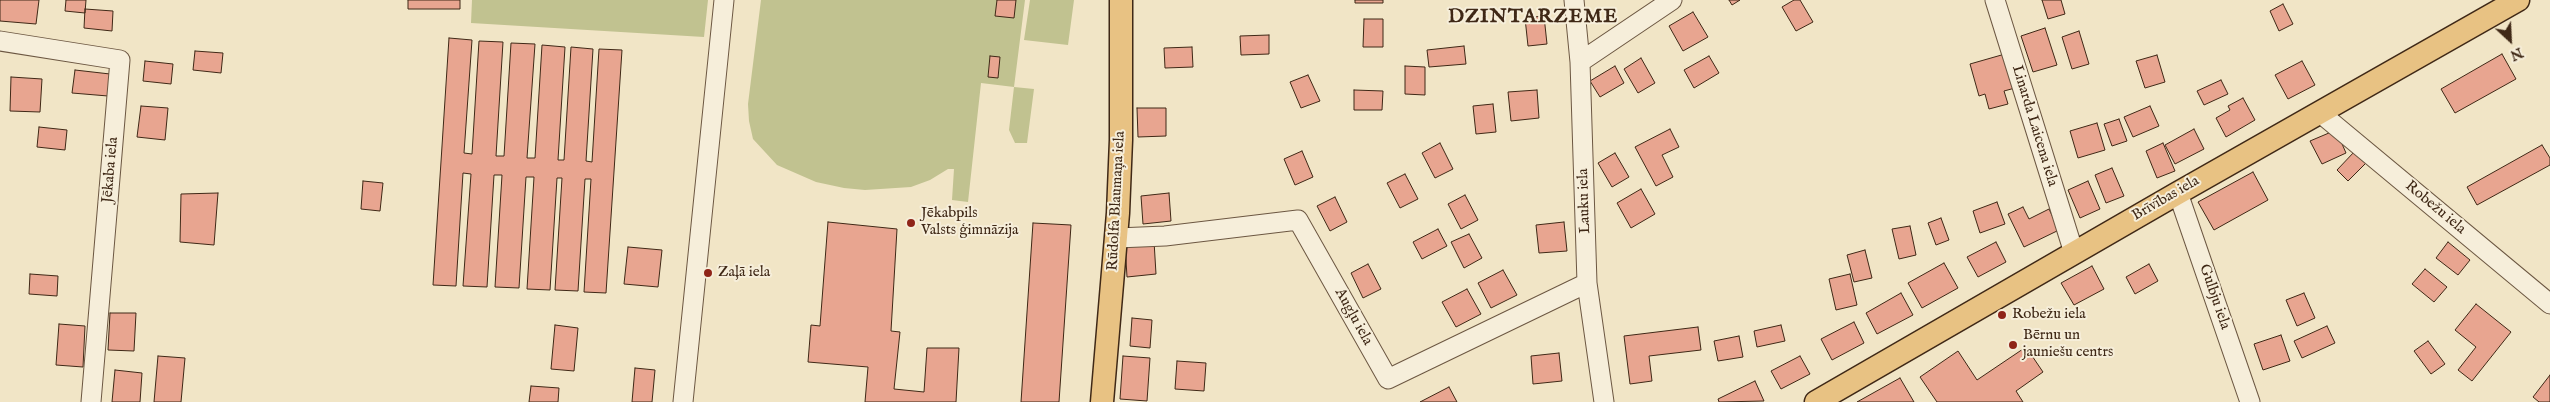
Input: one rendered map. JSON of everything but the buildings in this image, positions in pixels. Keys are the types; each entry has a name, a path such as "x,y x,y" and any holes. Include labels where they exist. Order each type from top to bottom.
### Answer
{"main road":[{"name":"Rūdolfa Blaumaņa iela","path":"1102,402 1117,238 1121,140 1121,0"},
{"name":"Brīvības iela","path":"1816,402 2319,112 2518,0"}],"street":[{"path":"683,402 724,0"},
{"name":"Lauku iela","path":"1574,0 1580,62 1587,283 1604,402"},
{"path":"1580,62 1672,0"},
{"name":"Linarda Laicena iela","path":"1995,0 2074,253"},
{"name":"Jēkaba iela","path":"0,41 120,60 91,402"},
{"name":"Robežu iela","path":"2319,112 2550,304"},
{"name":"Gulbju iela","path":"2178,193 2250,402"},
{"name":"Augļu iela","path":"1117,238 1165,236 1298,220 1388,379 1587,283"}],"green space":[{"path":"472,0 708,0 704,37 471,23"},
{"path":"761,0 1025,0 1014,87 981,83 968,202 952,200 954,169 948,169 930,180 911,187 865,190 816,182 777,165 753,139 749,121 748,104"},
{"path":"1030,0 1074,0 1068,45 1024,40"},
{"path":"1014,87 1034,89 1027,143 1015,143 1009,130"}],"place":[{"name":"Jēkabpils Valsts ģimnāzija","path":"911,223"},
{"name":"Zaļā iela","path":"708,273"},
{"name":"Robežu iela","path":"2002,315"},
{"name":"Bērnu un jauniešu centrs","path":"2013,345"}],"district":[{"name":"DZINTARZEME","path":"1533,18"}]}
